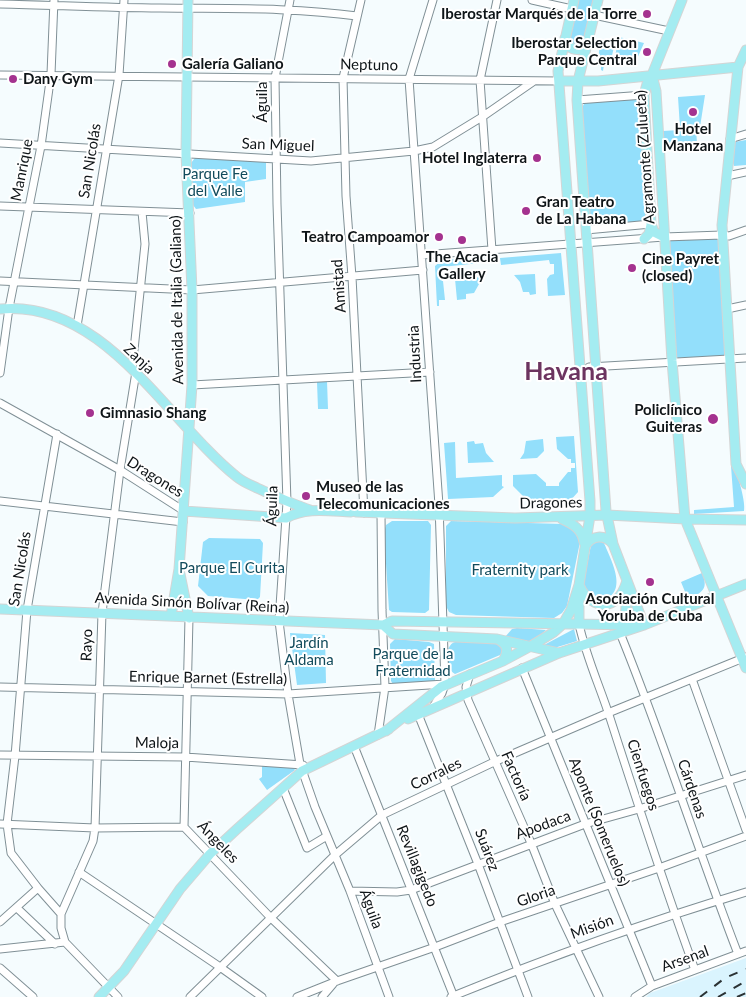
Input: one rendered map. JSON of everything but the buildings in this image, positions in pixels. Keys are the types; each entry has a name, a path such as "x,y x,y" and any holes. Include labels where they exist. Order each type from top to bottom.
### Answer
{"main road":[{"path":"382,733 445,684 503,661 554,632 563,624 579,585 590,516 582,388 590,364 591,244 586,230 576,100 578,81 598,0"},
{"name":"Agramonte (Zulueta)","path":"664,237 654,232 651,224 644,95 682,0"},
{"name":"Avenida de Italia (Galiano)","path":"171,616 179,569 192,385 190,213 186,154 188,4"},
{"path":"573,5 558,71 571,245 590,364 597,387 606,515 613,544 644,625"},
{"path":"566,35 566,43 571,48 582,49 587,44"},
{"path":"746,50 730,139 722,235 736,464 746,484"},
{"name":"Neptuno","path":"559,81 652,75 742,66"},
{"name":"Agramonte (Zulueta)","path":"652,75 656,91 672,361 685,519 744,658 746,668"},
{"path":"566,174 582,173"},
{"path":"644,239 649,234 651,224"},
{"name":"Zanja","path":"5,308 41,311 54,315 77,326 98,340 134,371 189,432 239,479 287,502"},
{"path":"582,388 584,384 591,381 597,387"},
{"path":"559,518 583,512 590,500"},
{"name":"Dragones","path":"287,502 310,510"},
{"name":"Dragones","path":"184,511 286,518 296,512 310,510 439,516 559,518 606,515 746,520"},
{"path":"559,518 572,523 577,528 582,536 584,546"},
{"path":"584,546 596,537 606,538 613,544"},
{"name":"Avenida de Italia (Galiano)","path":"179,569 189,618"},
{"path":"579,585 587,599 594,603 607,604 618,599 627,581"},
{"path":"620,633 625,624 627,581"},
{"path":"704,600 709,594 712,584"},
{"path":"99,997 124,971 180,889 210,854 283,788 301,768 314,765 433,707 522,668 584,644 644,625 746,584"},
{"name":"Cienfuegos","path":"578,624 579,585"},
{"name":"Avenida Simón Bolívar (Reina)","path":"0,609 382,626 392,621 644,625"},
{"name":"Avenida Simón Bolívar (Reina)","path":"382,626 393,634 497,638 560,653"},
{"path":"497,638 507,648 503,661"}],"street":[{"name":"Águila","path":"290,0 275,78 287,502 279,622 288,694 301,768 350,891 389,997"},
{"name":"Amistad","path":"357,512 358,376 346,196 343,78 361,0"},
{"name":"Industria","path":"433,0 409,79 430,372 444,636 445,684 433,707"},
{"path":"492,250 480,80 497,0"},
{"path":"532,0 573,5"},
{"name":"Manrique","path":"0,373 5,308 14,281 41,146 51,74 54,3"},
{"path":"0,4 188,4 322,12 357,16"},
{"name":"San Nicolás","path":"77,326 119,75 124,4"},
{"path":"594,14 669,31"},
{"name":"Neptuno","path":"0,74 559,81"},
{"name":"San Miguel","path":"0,144 311,161 414,151 433,147 535,81"},
{"path":"576,100 644,95"},
{"path":"730,139 746,134"},
{"path":"727,176 746,172"},
{"path":"0,206 190,213"},
{"name":"Rayo","path":"61,914 92,841 95,828 102,613 134,371 145,244 142,212"},
{"path":"586,230 651,224"},
{"path":"422,255 591,244 664,237 729,236 746,230"},
{"path":"0,281 192,290 423,270"},
{"path":"727,309 746,306"},
{"path":"590,364 746,358"},
{"path":"192,385 430,372"},
{"name":"Dragones","path":"0,403 120,470 184,511"},
{"name":"San Nicolás","path":"57,434 28,610 15,756 3,824 11,853 61,914"},
{"path":"0,501 183,522"},
{"path":"381,514 382,626 386,687 382,733"},
{"name":"Ángeles","path":"189,618 184,826 271,918 336,982"},
{"name":"Cienfuegos","path":"578,624 674,914 695,970"},
{"name":"Cárdenas","path":"620,633 646,698 700,854 738,954"},
{"name":"Corrales","path":"190,997 335,855 382,815 494,762 744,658"},
{"name":"Aponte (Someruelos)","path":"522,668 652,986"},
{"path":"466,693 470,674"},
{"path":"692,679 746,830"},
{"name":"Enrique Barnet (Estrella)","path":"0,687 288,694 445,684"},
{"name":"Factoría","path":"466,693 494,762 531,843 555,904 599,997"},
{"name":"Suárez","path":"418,714 478,864 528,997"},
{"name":"Revillagigedo","path":"354,746 435,947 453,997"},
{"name":"Maloja","path":"0,755 185,757 301,768"},
{"name":"Apodaca","path":"350,891 397,892 411,890 585,824 746,775"},
{"path":"283,788 307,848 327,836"},
{"path":"3,824 95,828 184,826"},
{"name":"Gloria","path":"297,997 315,994 336,982 500,922 700,854 746,836"},
{"path":"78,872 262,997"},
{"path":"0,922 38,888"},
{"name":"Misión","path":"453,997 576,947 746,892"},
{"path":"17,908 55,944"},
{"path":"61,914 61,928 65,942 118,997"},
{"path":"0,949 65,942"},
{"name":"Arsenal","path":"635,997 652,986 746,952"},
{"path":"0,968 33,997"},
{"path":"322,997 336,982"}],"shaded area":[{"path":"746,958 746,997 646,997 650,993"}],"green space":[{"path":"579,0 594,0 583,46 572,46 570,38"},
{"path":"619,37 644,43 636,61 631,61 629,57 624,56 622,61 614,61"},
{"path":"606,44 614,47 610,64 604,65 603,71 601,66 597,66 600,45"},
{"path":"705,95 700,127 680,128 678,97"},
{"path":"634,99 639,102 648,220 643,223 595,226 590,224 582,107 585,103"},
{"path":"696,129 697,143 664,145 663,131"},
{"path":"746,140 746,165 734,166 735,142"},
{"name":"Parque Fe del Valle","path":"195,158 266,162 266,179 245,182 245,202 196,209 193,205 191,163"},
{"path":"720,238 727,356 674,358 667,241"},
{"path":"561,253 565,295 548,296 547,279 550,275 554,274 554,264 550,264 549,260 501,265 500,258"},
{"path":"489,257 489,262 442,267 445,300 439,300 439,306 437,306 435,266 442,260"},
{"path":"535,274 536,294 530,295 529,292 523,292 520,282 514,275"},
{"path":"483,277 474,293 466,294 466,299 457,300 455,279"},
{"path":"327,381 328,409 318,409 317,382"},
{"path":"574,436 578,492 569,502 528,501 513,486 513,475 536,474 546,483 546,486 559,486 559,483 568,472 571,472 571,468 575,468 575,463 571,463 571,459 568,459 557,449 556,437"},
{"path":"543,439 544,451 537,458 520,459 524,453 526,441"},
{"path":"474,441 475,444 483,443 486,453 494,462 468,463 467,442"},
{"path":"455,442 456,478 502,475 502,486 504,487 493,497 448,499 444,443"},
{"path":"731,466 735,466 743,496 744,511 694,514 694,510 734,507"},
{"name":"Fraternity park","path":"392,521 428,521 431,525 429,610 425,613 392,612 389,610 384,533 386,525"},
{"name":"Fraternity park","path":"451,521 565,524 576,531 580,542 567,606 562,613 554,618 456,615 449,612 446,606 446,526"},
{"name":"Parque El Curita","path":"209,538 260,539 263,543 260,597 257,600 208,596 198,586 203,542"},
{"path":"593,541 602,541 604,543 616,575 617,583 615,590 611,596 603,600 591,598 583,585"},
{"path":"702,573 705,583 703,590 688,599 681,582"},
{"path":"512,629 546,630 533,642 505,637"},
{"path":"574,629 577,641 551,649 544,645"},
{"name":"Jardín Aldama","path":"290,633 325,635 326,683 297,685"},
{"name":"Parque de la Fraternidad","path":"395,639 434,644 435,681 433,683 393,684 391,681 390,644"},
{"path":"455,642 496,642 502,645 503,652 455,674 449,667 447,657 451,644"},
{"path":"262,765 292,766 295,770 267,790 259,779 262,777"}],"railway":[{"path":"700,997 725,978 746,969"},
{"path":"718,997 746,981"},
{"path":"737,997 746,993"}],"place":[{"name":"Iberostar Marqués de la Torre","path":"647,14"},
{"name":"Iberostar Selection Parque Central","path":"647,52"},
{"name":"Galería Galiano","path":"172,64"},
{"name":"Dany Gym","path":"13,79"},
{"name":"Hotel Manzana","path":"693,112"},
{"name":"Hotel Inglaterra","path":"537,158"},
{"name":"Gran Teatro de La Habana","path":"526,211"},
{"name":"Teatro Campoamor","path":"439,237"},
{"name":"The Acacia Gallery","path":"462,240"},
{"name":"Cine Payret (closed)","path":"632,268"},
{"name":"Gimnasio Shang","path":"90,413"},
{"name":"Policlínico Guiteras","path":"713,419"},
{"name":"Museo de las Telecomunicaciones","path":"306,496"},
{"name":"Asociación Cultural Yoruba de Cuba","path":"650,582"}],"district":[{"name":"Havana","path":"566,372"}]}
